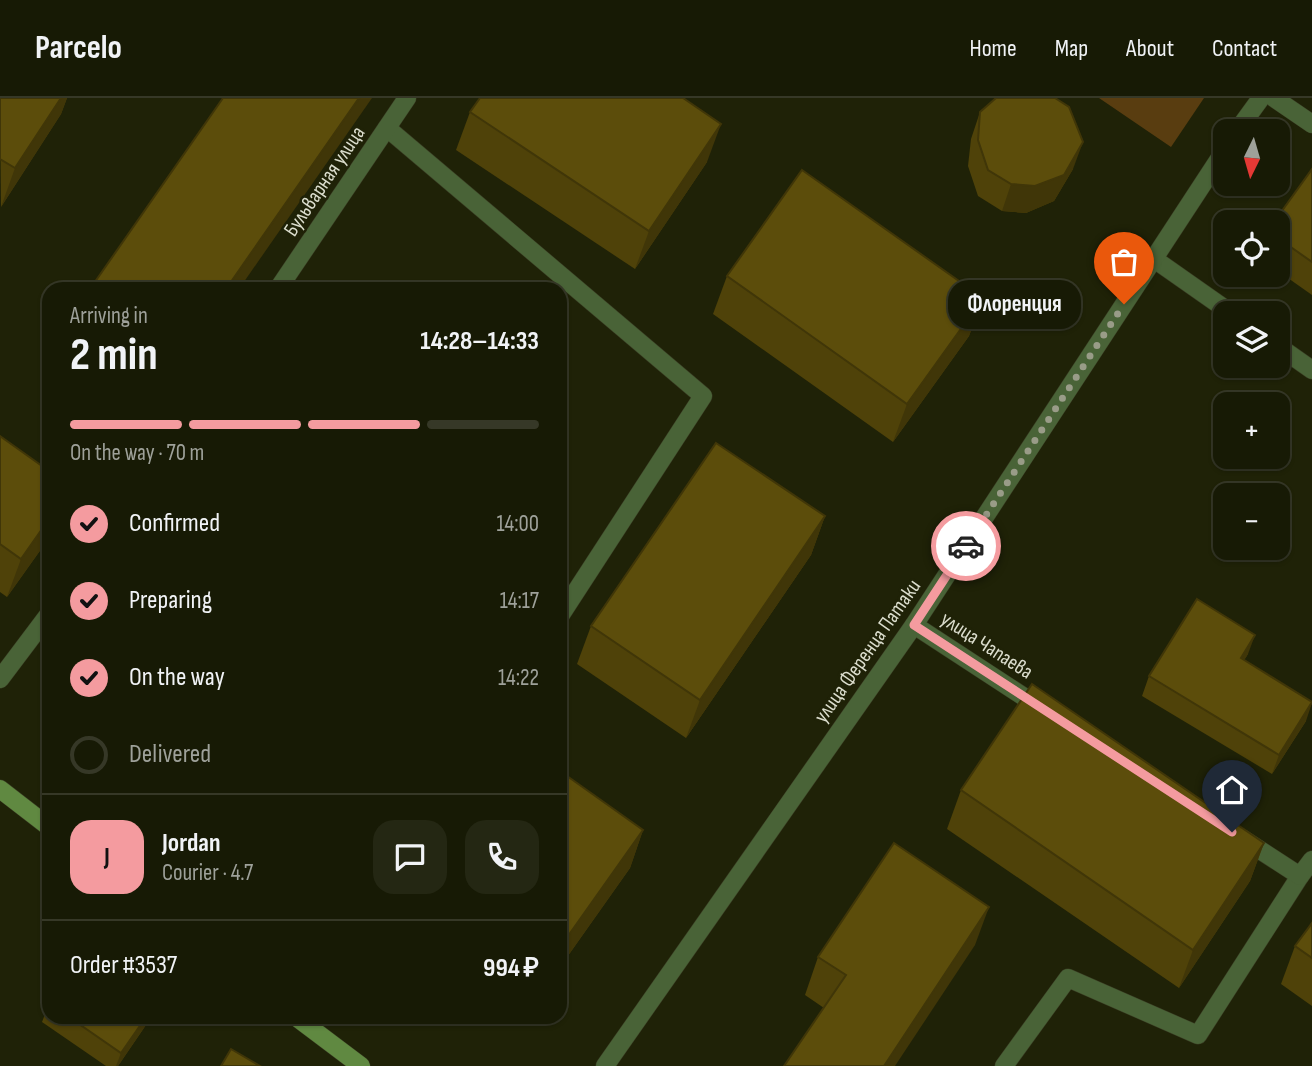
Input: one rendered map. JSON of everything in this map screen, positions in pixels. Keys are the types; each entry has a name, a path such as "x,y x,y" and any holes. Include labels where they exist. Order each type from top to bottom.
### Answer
{"main road":[{"path":"0,789 42,822"},
{"path":"305,1024 361,1066"}],"street":[{"name":"Бульварная улица","path":"283,282 407,98"},
{"path":"1246,119 1261,98"},
{"path":"1274,98 1312,124"},
{"path":"387,128 703,396 567,605"},
{"name":"улица Ференца Патаки","path":"605,1066 914,625 1213,168"},
{"path":"1154,259 1214,301"},
{"path":"1290,354 1312,370"},
{"path":"0,680 42,623"},
{"name":"улица Чапаева","path":"914,625 1054,716"},
{"path":"1230,830 1300,876"},
{"path":"1004,1066 1068,978 1198,1035 1312,860"}],"shaded area":[{"path":"1099,98 1204,98 1171,147"}],"building":[{"path":"0,98 61,98 15,168 0,159"},
{"path":"223,98 359,98 231,282 95,282"},
{"path":"480,98 683,98 721,124 649,231 470,112"},
{"path":"996,98 1055,98 1069,107 1083,142 1064,175 1035,186 1011,184 988,170 978,140 980,112"},
{"path":"1312,169 1312,262 1290,246 1290,210 1283,210"},
{"path":"802,170 983,298 907,404 727,276"},
{"path":"0,436 42,466 42,529 21,559 0,544"},
{"path":"716,443 825,516 700,700 591,626"},
{"path":"1197,599 1255,635 1241,658 1312,702 1279,755 1149,676"},
{"path":"1032,684 1264,843 1193,950 961,790"},
{"path":"567,776 643,830 567,935"},
{"path":"894,843 989,907 884,1066 784,1066 846,975 818,957"},
{"path":"1312,923 1312,958 1295,946"},
{"path":"79,1024 141,1024 121,1053"},
{"path":"231,1049 260,1066 221,1066"}],"way so far":[{"path":"966,546 1124,304"}],"place":[{"name":"Флоренция","path":"1124,304"}],"route":[{"path":"966,546 914,625 1232,832"}]}
